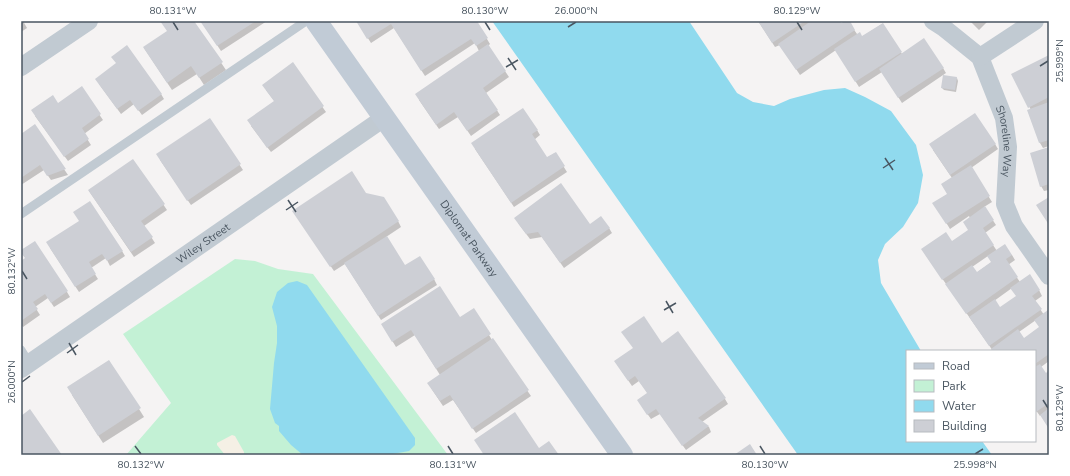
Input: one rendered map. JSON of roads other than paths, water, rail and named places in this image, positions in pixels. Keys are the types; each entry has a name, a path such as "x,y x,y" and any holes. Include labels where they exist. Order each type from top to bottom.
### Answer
{"street":[{"path":"21,67 89,21"},
{"name":"Diplomat Parkway","path":"316,21 622,455"},
{"name":"Shoreline Way","path":"933,21 980,57 1004,118 1008,147 1005,204 1014,226 1049,276"},
{"path":"980,57 1035,21"},
{"name":"Wiley Street","path":"24,361 384,118"}],"lane":[{"path":"21,214 306,21"}],"water":[{"path":"492,21 689,21 737,93 753,102 774,106 790,99 824,90 845,88 891,111 916,145 923,175 918,203 903,227 885,244 878,260 881,283 920,350 906,350 906,442 983,442 992,455 798,455"},
{"path":"297,281 307,285 415,438 415,445 409,451 387,455 303,455 291,445 279,431 279,426 275,423 270,409 277,343 277,326 272,307 277,292 288,283"}]}
